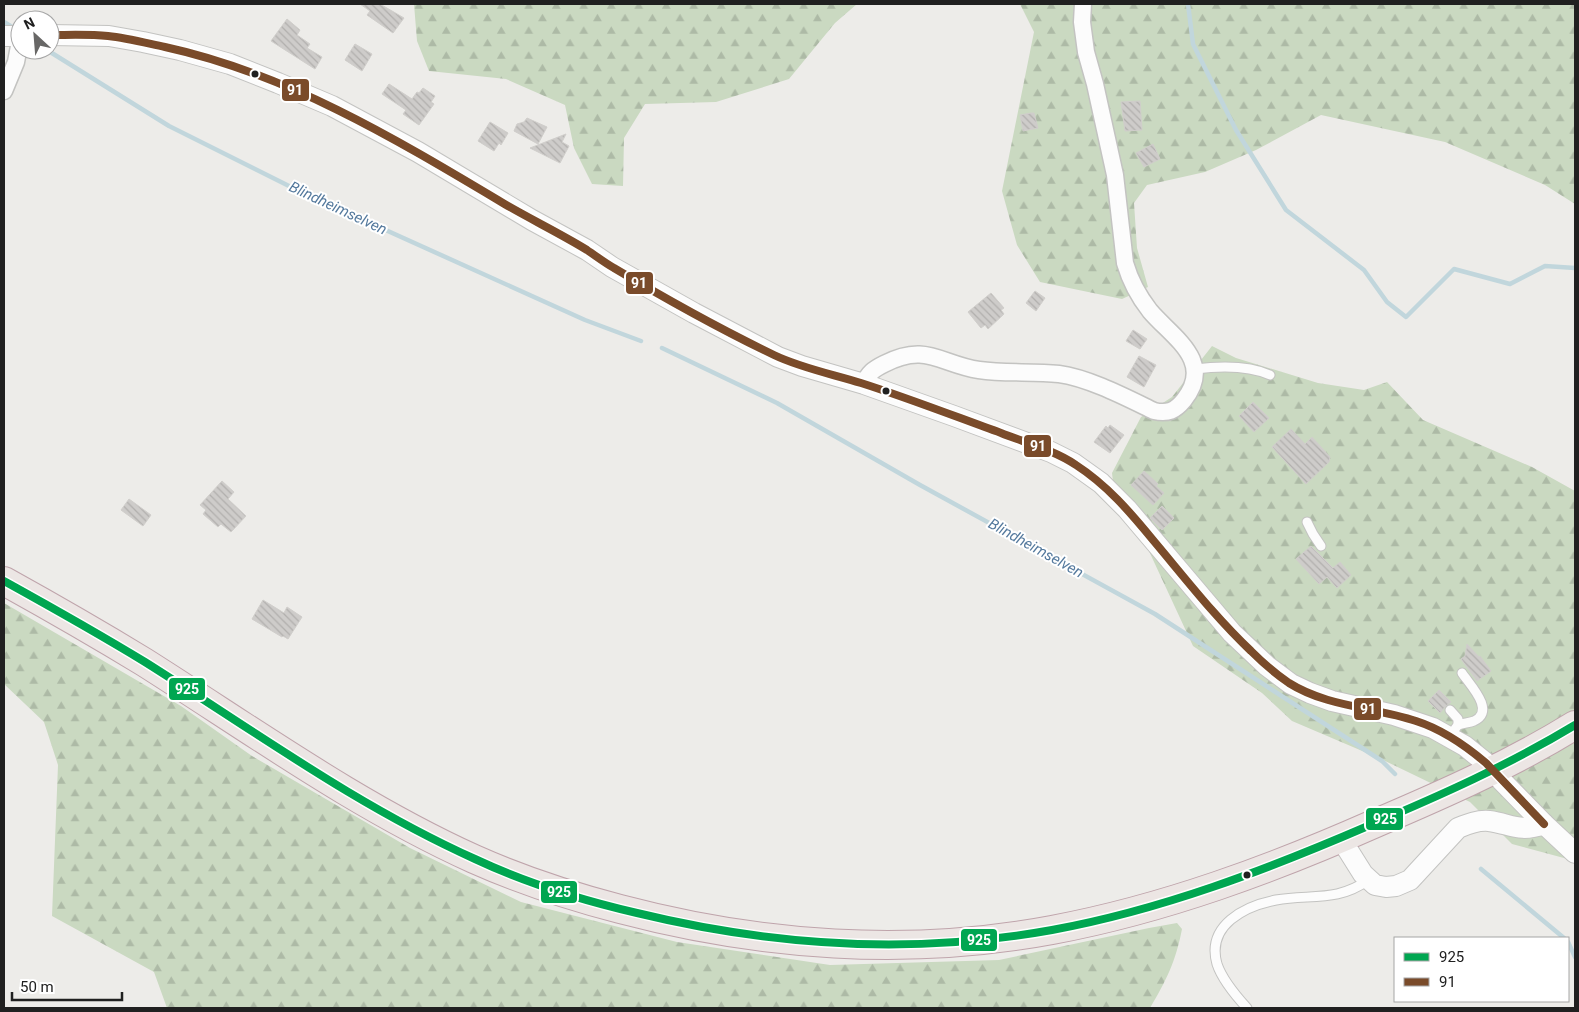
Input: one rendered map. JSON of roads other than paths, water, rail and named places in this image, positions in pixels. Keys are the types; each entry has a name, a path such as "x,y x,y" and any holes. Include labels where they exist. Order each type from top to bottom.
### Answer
{"highway":[{"path":"4,581 144,662 318,774 441,843 507,873 554,890 662,920 708,930 791,941 883,945 957,942 1004,937 1051,930 1096,920 1178,898 1261,871 1341,839 1501,767 1575,725"}],"street":[{"path":"864,384 871,372 898,357 924,354 979,370 1060,374 1077,377 1154,411 1165,413 1174,409 1184,400 1192,384 1195,369 1192,358 1180,340 1140,297 1128,274 1125,263 1114,175 1085,44 1082,22 1083,4"},
{"path":"60,35 109,36 180,50 230,64 332,106 418,152 587,250 612,267 755,346 802,366 864,384 1022,441 1073,463 1101,483 1127,509 1232,633 1267,666 1292,684 1332,701 1394,715 1433,728 1453,731 1486,763"},
{"path":"4,91 16,60"},
{"path":"1500,780 1575,853"},
{"path":"1341,839 1368,880 1375,885 1386,887 1396,886 1410,880 1458,828 1467,824 1489,821 1527,829 1544,824"}],"lane":[{"path":"1195,369 1246,367 1270,375"},
{"path":"1307,522 1321,546"},
{"path":"1453,731 1475,720 1484,712 1480,699 1462,673"},
{"path":"1450,710 1458,719 1453,731"},
{"path":"1247,1008 1218,966 1215,953 1216,940 1223,927 1234,917 1259,904 1278,900 1332,896 1358,887 1368,880"}],"waterway":[{"path":"1188,4 1193,44 1236,130 1286,210 1364,270 1387,302 1406,317 1454,269 1510,284 1545,266 1575,268"},
{"name":"Blindheimselven","path":"4,22 10,26"},
{"name":"Blindheimselven","path":"60,58 169,126 297,190 585,320 641,341"},
{"name":"Blindheimselven","path":"662,348 777,403 920,485 1155,614 1382,761 1395,774"},
{"name":"Blindheimselven","path":"1481,869 1563,937"},
{"name":"Blindheimselven","path":"1569,944 1575,957"}]}
